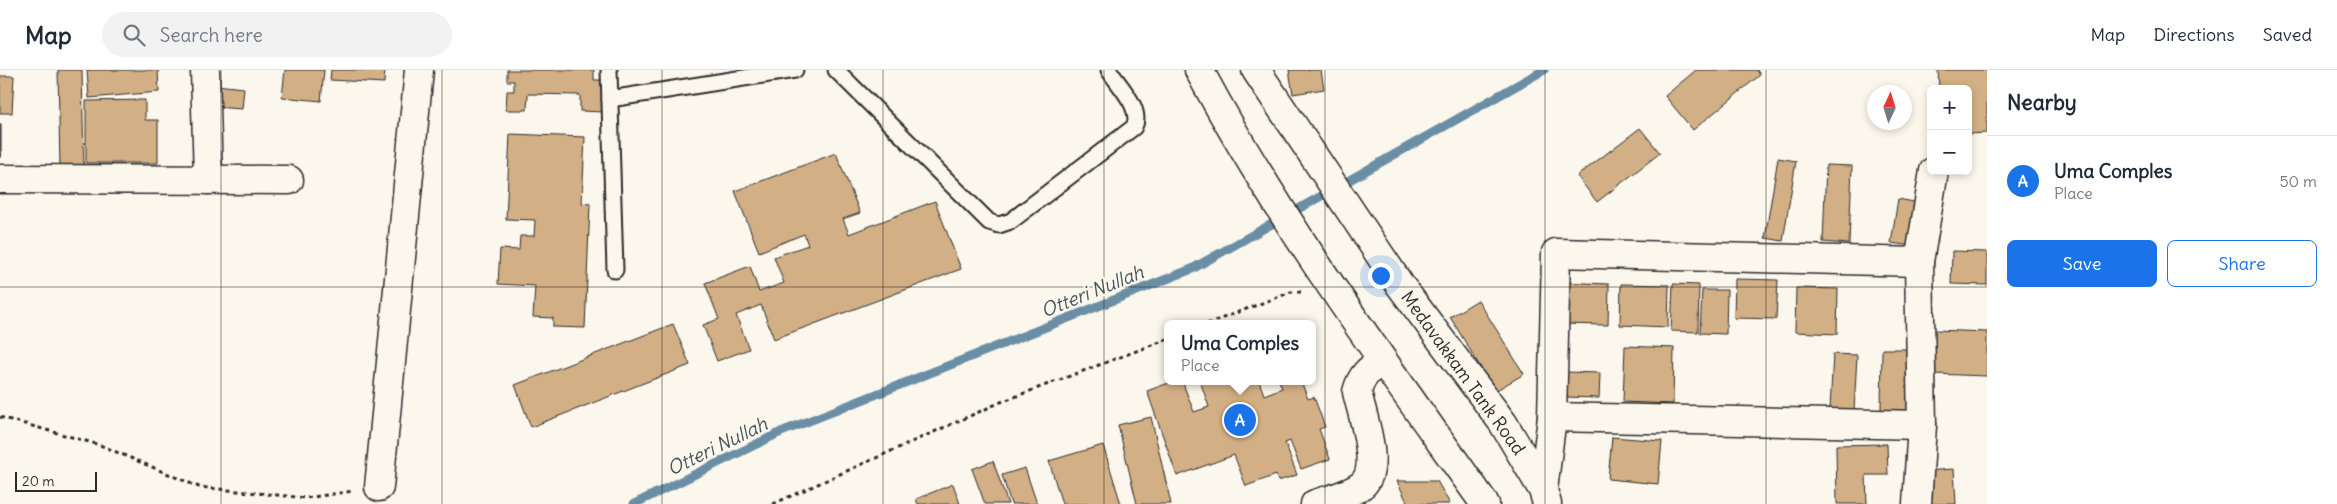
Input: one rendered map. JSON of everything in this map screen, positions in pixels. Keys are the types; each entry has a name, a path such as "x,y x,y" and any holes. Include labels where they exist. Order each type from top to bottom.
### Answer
{"street":[{"path":"205,70 208,180"},
{"path":"379,487 419,70"},
{"path":"1199,70 1228,123 1332,290 1485,504"},
{"name":"Medavakkam Tank Road","path":"1259,74 1400,285 1503,424 1545,497"},
{"path":"1917,504 1922,425 1919,262 1933,175"},
{"path":"0,178 289,180"},
{"path":"1545,497 1552,417 1556,253 1919,262"},
{"path":"1315,504 1355,490 1364,484 1370,474 1372,460 1357,392 1359,383 1370,368 1383,362"},
{"path":"1552,417 1922,425"}],"lane":[{"path":"609,70 615,270"},
{"path":"610,99 795,70"},
{"path":"836,70 989,222 999,225 1011,222 1134,128 1138,120 1136,110 1109,70"}],"path":[{"path":"1218,320 1291,292 1332,290"},
{"path":"774,504 1001,402 1164,341"},
{"path":"0,417 100,445 199,487 306,498 379,487"}],"building":[{"path":"58,70 82,70 84,167 60,167"},
{"path":"87,70 158,70 159,92 89,98"},
{"path":"285,70 324,70 321,101 282,97"},
{"path":"331,70 385,70 384,83 330,80"},
{"path":"507,70 594,70 594,80 605,80 604,112 580,111 580,95 528,94 527,110 506,110 507,91 514,91 514,81 507,81"},
{"path":"1289,70 1321,70 1324,89 1293,94"},
{"path":"1696,70 1757,70 1760,75 1693,130 1665,96"},
{"path":"1938,70 1987,70 1987,133 1972,134 1972,85 1939,85"},
{"path":"0,76 14,76 12,113 0,113"},
{"path":"216,85 244,88 242,109 214,107"},
{"path":"145,100 145,120 158,120 158,163 86,163 86,101"},
{"path":"1,124 1,157 0,157"},
{"path":"1640,128 1660,153 1597,202 1577,176"},
{"path":"510,134 585,137 582,203 590,204 585,328 553,327 553,318 533,317 535,286 498,284 500,249 519,250 520,236 534,236 535,220 506,219"},
{"path":"836,153 860,213 843,219 849,234 935,201 961,269 774,339 761,305 736,315 749,349 717,361 703,325 719,319 705,283 750,266 759,292 784,283 774,257 808,245 804,234 759,252 735,191"},
{"path":"1778,158 1796,161 1783,241 1765,238"},
{"path":"1826,165 1852,166 1849,244 1823,242"},
{"path":"1898,199 1919,203 1912,246 1891,243"},
{"path":"1952,251 1987,252 1987,285 1951,284"},
{"path":"1735,279 1778,280 1776,319 1734,318"},
{"path":"1560,282 1609,284 1608,325 1559,324"},
{"path":"1621,284 1669,285 1668,327 1620,325"},
{"path":"1673,284 1699,285 1698,332 1671,331"},
{"path":"1796,288 1838,289 1837,334 1795,332"},
{"path":"1702,290 1727,290 1726,334 1700,333"},
{"path":"1478,300 1524,374 1495,391 1450,317"},
{"path":"673,324 690,365 531,427 515,385"},
{"path":"1935,330 1987,332 1987,376 1933,374"},
{"path":"1625,346 1674,348 1673,404 1623,402"},
{"path":"1882,349 1919,349 1918,411 1881,410"},
{"path":"1833,354 1857,355 1854,411 1830,409"},
{"path":"1566,372 1600,373 1599,398 1565,397"},
{"path":"1164,385 1184,385 1194,412 1209,407 1201,385 1260,385 1264,395 1282,388 1281,385 1302,385 1308,399 1314,397 1325,427 1319,429 1330,459 1301,469 1290,441 1285,443 1297,475 1278,481 1276,475 1246,486 1234,455 1177,476 1147,391"},
{"path":"1151,417 1171,504 1137,504 1118,425"},
{"path":"1612,437 1662,441 1658,484 1608,479"},
{"path":"1887,444 1888,475 1866,475 1867,504 1837,504 1836,445"},
{"path":"1103,445 1121,504 1062,504 1049,461"},
{"path":"993,461 1008,504 985,504 972,469"},
{"path":"1025,468 1037,504 1011,504 1002,475"},
{"path":"1954,469 1956,504 1924,504 1923,471"},
{"path":"1397,481 1437,481 1450,504 1408,504"},
{"path":"953,484 960,504 918,504 916,499"}],"waterway":[{"name":"Otteri Nullah","path":"634,504 781,432 1192,269 1544,70"}],"place":[{"name":"Uma Comples","path":"1240,420"}]}
